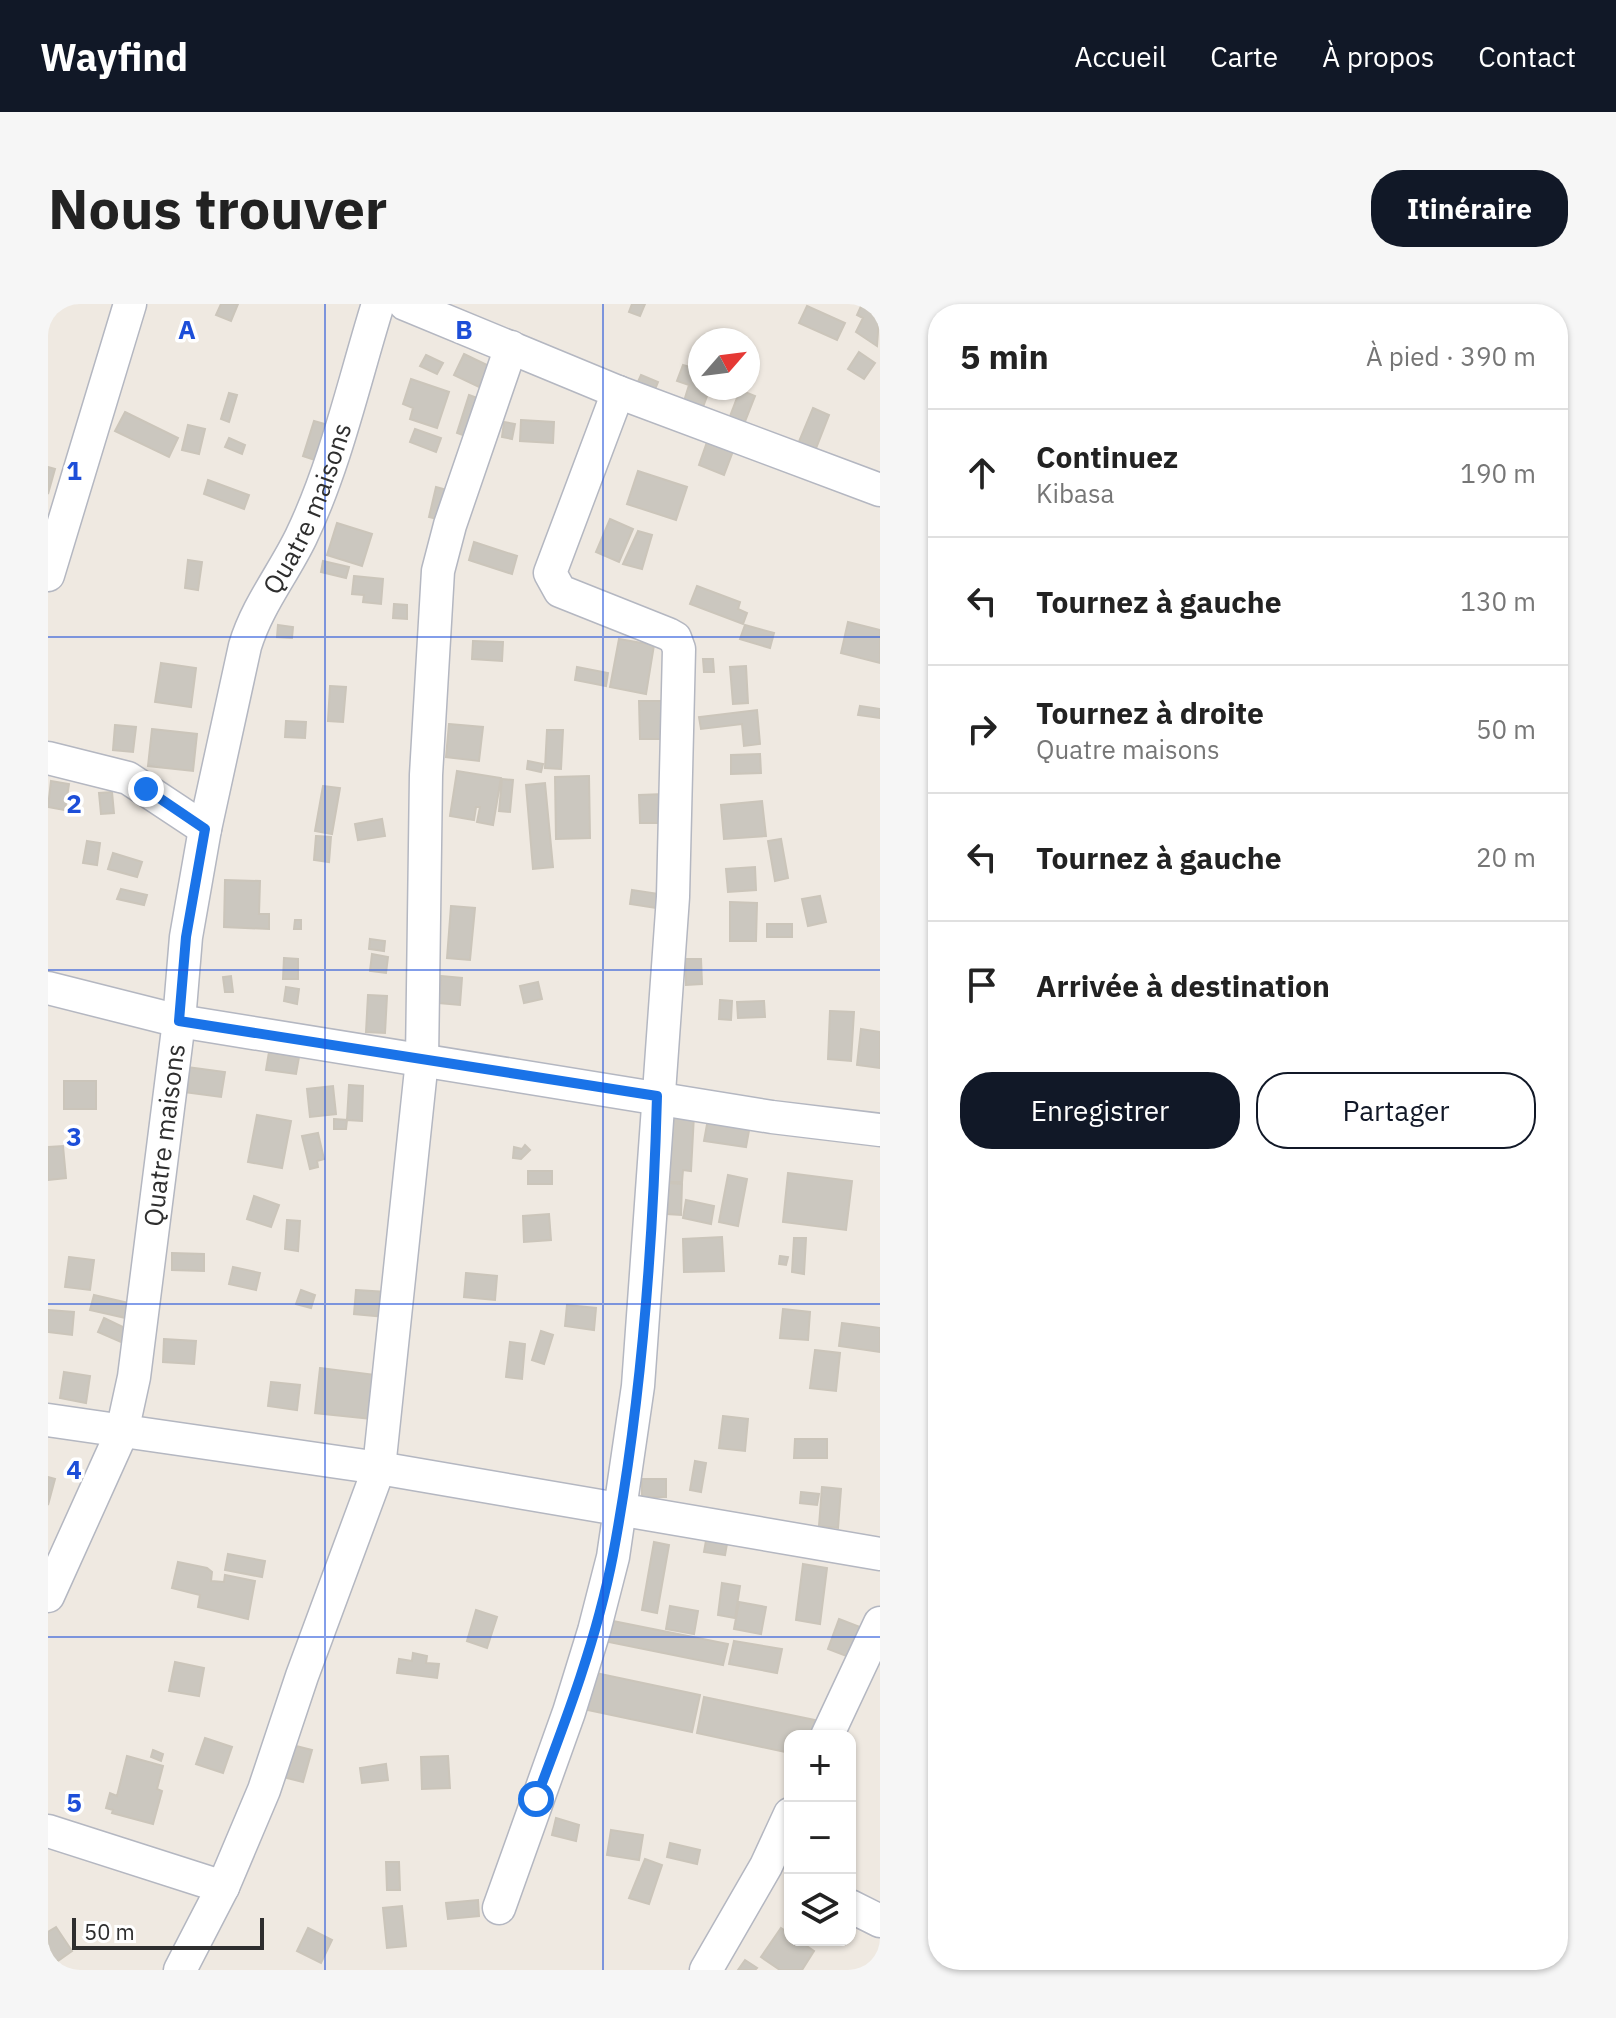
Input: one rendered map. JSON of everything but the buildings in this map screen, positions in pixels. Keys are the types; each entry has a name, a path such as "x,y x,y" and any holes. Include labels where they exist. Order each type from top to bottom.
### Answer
{"street":[{"path":"48,575 130,304"},
{"name":"Quatre maisons","path":"48,1596 122,1432 134,1377 179,1021 186,937 205,829 252,624 301,536 378,304"},
{"path":"405,304 618,392 880,490"},
{"path":"180,1970 223,1887 264,1790 302,1676 379,1468 422,1060 426,775 438,571 450,525 511,347"},
{"path":"499,1908 569,1712 613,1557 638,1386 655,1177 657,1096 673,897 679,649 675,638 668,634 560,591 550,573 618,392"},
{"path":"48,758 128,778 205,829"},
{"path":"48,988 179,1021 772,1117 880,1130"},
{"path":"48,1420 379,1468 880,1554"},
{"path":"830,1730 880,1623"},
{"path":"48,1831 223,1887"},
{"path":"706,1970 778,1872 784,1843"},
{"path":"856,1909 880,1921"}],"route":[{"path":"146,789 205,829 186,937 179,1021 657,1096 655,1177 638,1386 613,1557 569,1712 536,1799"}]}
